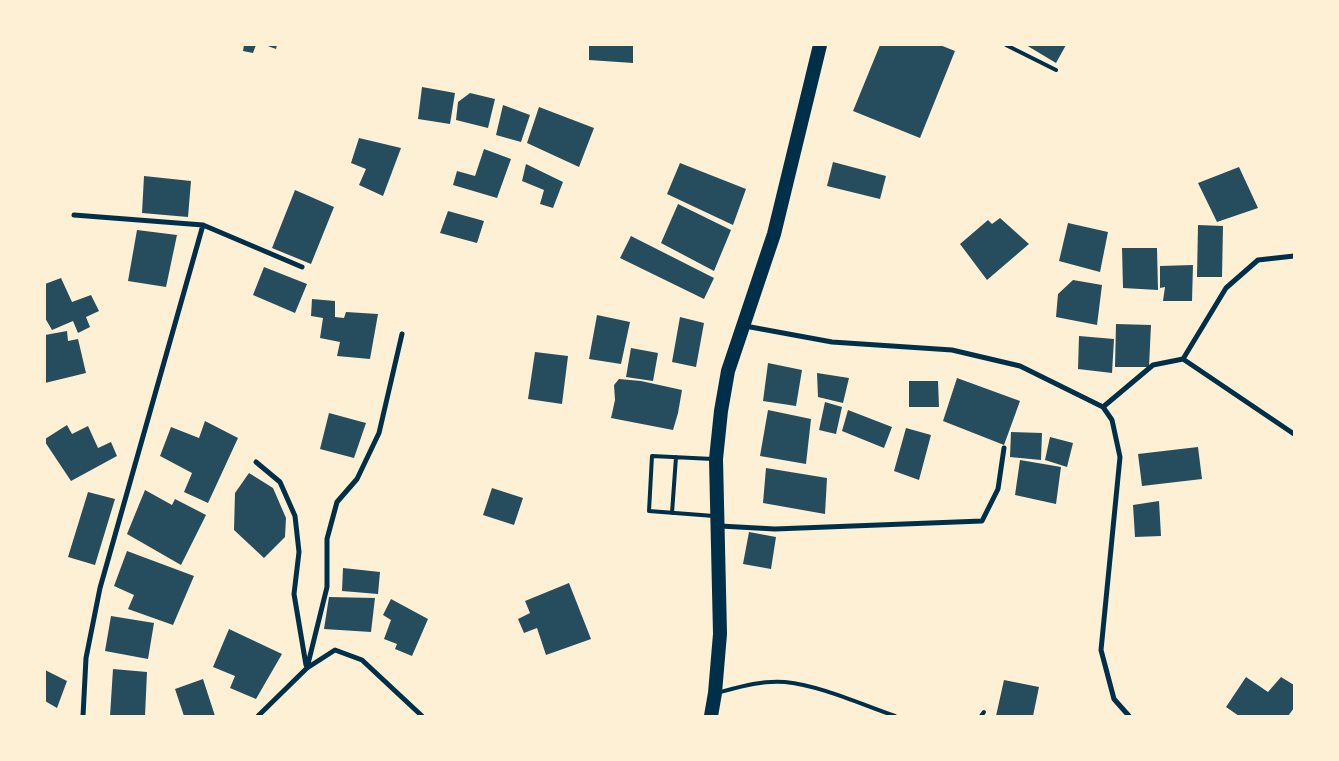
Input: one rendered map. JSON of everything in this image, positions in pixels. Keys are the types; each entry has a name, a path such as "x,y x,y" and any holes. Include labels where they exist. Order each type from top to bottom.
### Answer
{"highway":[{"path":"711,716 720,634 716,459 721,411 728,372 774,234 820,45"}],"street":[{"path":"74,215 203,225 302,267"},
{"path":"83,716 86,658 100,588 203,225"},
{"path":"1183,360 1226,288 1258,260 1294,256"},
{"path":"743,326 832,342 952,350 1020,366 1103,407 1112,420 1120,457 1101,650 1114,699 1129,716"},
{"path":"306,668 327,586 327,539 337,502 357,480 379,434 402,334"},
{"path":"1103,407 1153,365 1183,360 1294,434"},
{"path":"717,521 775,530 982,521 998,489 1004,448"},
{"path":"256,462 280,482 295,516 299,552 294,594 306,668"},
{"path":"258,716 306,668 335,650 362,660 422,716"}],"lane":[{"path":"1006,45 1056,70"},
{"path":"716,459 652,456 649,511 717,521"},
{"path":"672,513 676,457"},
{"path":"715,693 753,684 784,682 818,689 895,716"}],"building":[{"path":"244,45 256,45 253,53 243,51"},
{"path":"265,45 277,45 276,49"},
{"path":"589,45 633,45 633,63 589,60"},
{"path":"880,45 940,45 955,51 920,138 853,111"},
{"path":"1026,45 1066,45 1056,63"},
{"path":"422,87 455,93 450,124 418,119"},
{"path":"470,93 495,99 488,128 456,120 458,102"},
{"path":"503,105 530,115 521,142 496,135"},
{"path":"539,107 594,128 579,167 527,143"},
{"path":"359,138 401,148 383,196 359,185 366,169 351,163"},
{"path":"484,149 511,159 497,198 453,185 457,171 475,176"},
{"path":"833,162 886,176 880,199 827,186"},
{"path":"680,163 746,189 733,225 667,194"},
{"path":"526,164 563,182 553,208 540,204 544,190 522,181"},
{"path":"1239,167 1258,208 1217,222 1198,183"},
{"path":"144,176 191,181 188,217 142,213"},
{"path":"295,190 334,207 311,264 272,248"},
{"path":"678,204 731,230 714,271 661,243"},
{"path":"448,211 484,221 477,243 440,233"},
{"path":"1000,218 1029,244 987,280 960,244 988,220 992,224"},
{"path":"1068,223 1108,232 1100,272 1059,261"},
{"path":"1198,225 1223,226 1222,277 1197,277"},
{"path":"137,230 177,235 166,287 128,281"},
{"path":"631,236 714,278 704,299 620,258"},
{"path":"1122,248 1157,248 1158,290 1123,288"},
{"path":"1193,265 1192,301 1163,301 1165,287 1160,288 1160,266"},
{"path":"264,267 307,284 295,313 253,295"},
{"path":"61,278 72,302 91,295 99,311 86,317 90,327 78,333 73,321 52,330 45,318 45,284"},
{"path":"1073,280 1102,285 1097,325 1056,317 1058,294"},
{"path":"312,299 335,301 335,317 344,318 346,312 378,314 370,359 337,356 340,342 320,338 323,318 311,316"},
{"path":"597,315 630,322 621,364 589,359"},
{"path":"680,317 704,323 696,367 672,362"},
{"path":"1116,324 1151,325 1149,367 1115,367"},
{"path":"67,331 68,341 78,339 86,373 45,383 45,335"},
{"path":"1079,336 1114,339 1112,373 1078,369"},
{"path":"631,348 658,353 653,381 626,377"},
{"path":"535,352 568,356 562,404 528,399"},
{"path":"768,363 802,370 796,406 763,401"},
{"path":"817,373 849,378 843,403 818,397"},
{"path":"957,378 1020,401 1004,445 943,421"},
{"path":"619,379 641,381 682,390 673,430 611,418 615,400 614,385"},
{"path":"909,381 938,381 939,407 909,407"},
{"path":"825,402 842,407 836,434 819,430"},
{"path":"768,410 811,419 806,464 760,456"},
{"path":"848,410 892,427 884,448 842,431"},
{"path":"329,413 366,423 354,458 320,449"},
{"path":"205,421 238,438 208,503 184,492 192,473 160,456 171,427 199,438"},
{"path":"67,425 72,434 88,426 98,448 111,442 117,456 71,481 45,442 45,439"},
{"path":"906,428 931,435 919,480 894,471"},
{"path":"1011,432 1042,433 1041,460 1010,457"},
{"path":"1050,437 1073,443 1067,467 1045,460"},
{"path":"1198,447 1202,479 1142,486 1138,454"},
{"path":"1020,460 1061,467 1056,504 1015,495"},
{"path":"766,468 827,478 825,514 763,503"},
{"path":"249,473 273,488 286,518 285,537 264,558 234,530 235,493"},
{"path":"492,488 523,498 514,525 483,515"},
{"path":"145,490 172,505 175,499 206,515 181,565 127,534"},
{"path":"88,492 115,499 95,565 68,557"},
{"path":"1159,501 1161,536 1135,537 1133,505"},
{"path":"749,532 776,537 771,569 743,564"},
{"path":"127,551 194,576 173,625 128,609 134,595 114,586"},
{"path":"343,568 380,572 378,594 342,591"},
{"path":"569,583 591,639 546,655 537,628 524,633 518,619 530,613 525,601"},
{"path":"329,597 375,598 371,632 324,629"},
{"path":"391,599 428,619 412,656 395,649 397,644 384,639 391,620 383,615"},
{"path":"111,616 154,623 148,659 105,651"},
{"path":"229,629 282,654 256,699 230,688 235,676 213,667"},
{"path":"113,669 147,672 145,716 110,716"},
{"path":"45,670 67,681 57,708 45,701"},
{"path":"1246,677 1268,692 1281,677 1294,685 1294,708 1288,716 1239,716 1226,707"},
{"path":"203,679 215,716 184,716 175,689"},
{"path":"1004,680 1039,687 1033,716 996,716"}]}
